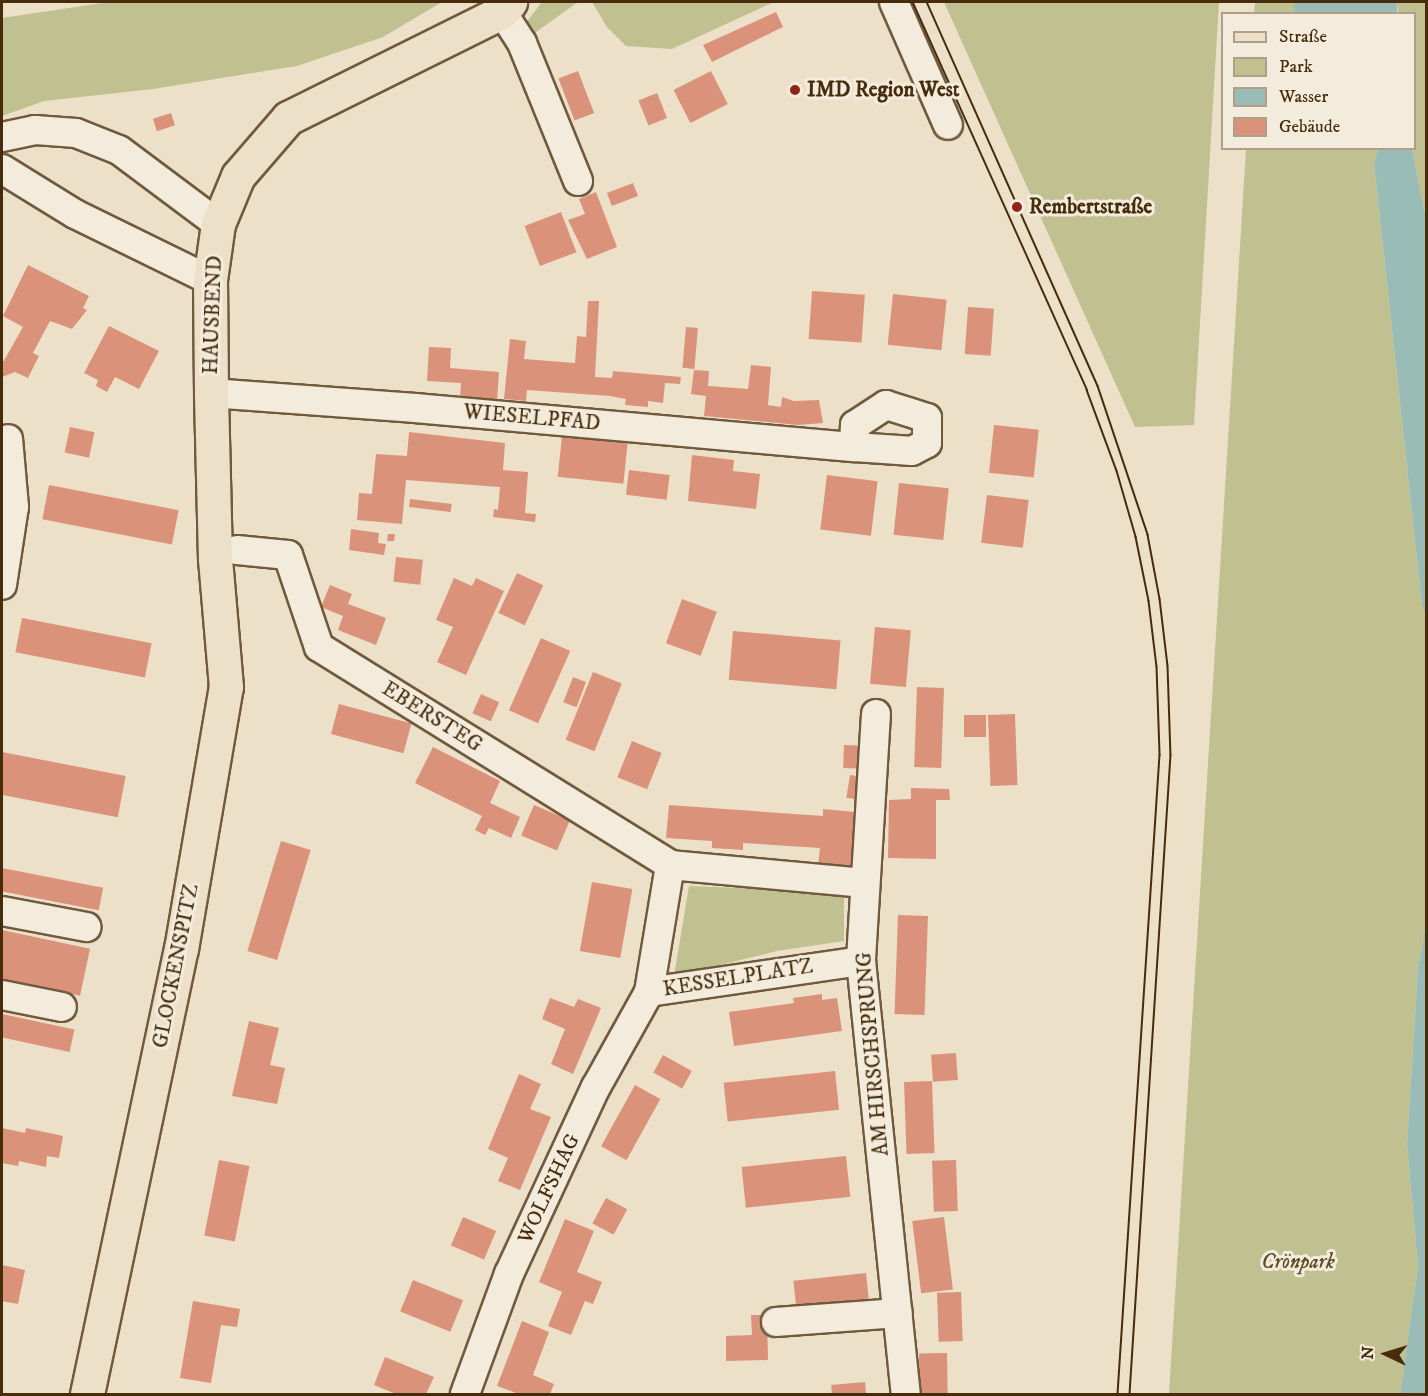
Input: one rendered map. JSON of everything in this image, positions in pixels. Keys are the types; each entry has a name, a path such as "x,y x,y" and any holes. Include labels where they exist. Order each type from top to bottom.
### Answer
{"main road":[{"name":"HAUSBEND","path":"225,542 211,393 210,280 218,224 238,176 288,118 506,7"},
{"name":"GLOCKENSPITZ","path":"87,1395 181,948 226,687 225,542"}],"street":[{"path":"506,7 578,181"},
{"path":"891,11 948,126"},
{"path":"2,137 35,130 76,133 128,156 218,224"},
{"path":"2,169 75,214 210,280"},
{"name":"WIESELPFAD","path":"211,393 854,447"},
{"path":"2,585 7,519 8,439"},
{"name":"EBERSTEG","path":"225,542 288,555 319,647 670,865"},
{"name":"AM HIRSCHSPRUNG","path":"876,714 861,961 906,1395"},
{"path":"670,865 864,883"},
{"name":"KESSELPLATZ","path":"670,865 649,992 861,961"},
{"path":"2,911 86,927"},
{"name":"WOLFSHAG","path":"465,1395 509,1274 596,1087 649,992"},
{"path":"2,995 62,1007"},
{"path":"776,1322 898,1313"}],"green space":[{"path":"109,2 442,2 383,37 297,66 153,89 44,101 2,116 2,18"},
{"path":"542,2 578,2 529,37 522,28"},
{"path":"592,2 774,2 672,49 626,46 607,27"},
{"path":"944,2 1219,2 1194,425 1135,427"},
{"path":"1255,2 1294,2 1301,12 1254,12"},
{"path":"1397,2 1426,2 1426,218 1412,150 1416,150 1416,12 1398,12"},
{"name":"Crönpark","path":"1246,150 1378,150 1374,164 1422,605 1426,618 1426,924 1418,968 1407,1144 1418,1266 1400,1394 1169,1394"},
{"path":"689,886 844,892 844,941 777,951 674,976"}],"water":[{"path":"1294,2 1397,2 1397,12 1294,12"},
{"path":"1378,150 1412,150 1426,218 1426,618 1422,605 1374,164"},
{"path":"1426,924 1426,1394 1400,1394 1418,1266 1407,1144 1418,968"}],"building":[{"path":"776,12 783,27 712,62 703,45"},
{"path":"578,71 594,113 575,121 558,79"},
{"path":"711,71 728,104 690,123 674,90"},
{"path":"657,93 667,118 649,126 638,100"},
{"path":"171,113 175,125 157,131 153,119"},
{"path":"633,183 638,196 612,206 607,193"},
{"path":"596,192 617,247 587,259 568,220 585,214 579,199"},
{"path":"561,212 576,252 540,266 525,226"},
{"path":"28,265 89,296 83,308 87,310 72,329 50,321 33,353 39,356 28,378 15,372 2,377 2,364 23,327 3,316"},
{"path":"812,291 865,295 862,343 809,339"},
{"path":"893,294 947,300 941,350 888,345"},
{"path":"588,301 599,301 595,377 612,378 613,371 681,377 680,384 665,383 663,403 648,401 648,407 625,405 626,399 610,396 527,390 526,401 504,399 510,339 526,341 524,359 575,363 577,336 586,337"},
{"path":"968,307 994,309 991,356 965,354"},
{"path":"109,326 159,351 139,389 115,377 107,392 96,386 98,380 84,373"},
{"path":"686,327 698,328 694,369 682,368"},
{"path":"429,347 451,348 450,368 499,372 497,401 460,398 461,383 427,381"},
{"path":"751,365 771,367 768,405 781,407 782,397 794,401 819,400 823,423 798,425 704,416 706,396 691,394 694,370 709,371 708,386 748,389"},
{"path":"994,425 1039,430 1034,477 989,473"},
{"path":"70,427 94,432 89,458 65,452"},
{"path":"409,432 505,443 503,470 528,472 525,513 536,514 535,522 493,517 494,509 498,510 500,487 406,480 402,524 357,520 359,493 372,494 376,454 407,456"},
{"path":"562,436 628,443 623,484 558,477"},
{"path":"692,455 734,460 733,471 760,474 756,509 688,501"},
{"path":"629,470 670,475 667,500 626,495"},
{"path":"827,475 878,481 871,536 820,530"},
{"path":"899,483 949,488 943,540 894,535"},
{"path":"49,485 179,510 172,545 42,519"},
{"path":"987,495 1029,500 1023,548 981,543"},
{"path":"410,499 452,504 451,512 409,507"},
{"path":"351,529 379,533 378,543 386,544 384,555 349,550"},
{"path":"388,534 395,534 394,541 387,541"},
{"path":"396,557 423,560 420,585 393,582"},
{"path":"517,573 543,585 525,625 498,613"},
{"path":"454,578 472,586 476,578 504,591 466,675 437,662 453,627 436,620"},
{"path":"330,585 352,594 348,604 386,618 376,645 338,630 343,616 321,607"},
{"path":"682,599 717,612 701,656 666,643"},
{"path":"22,618 152,643 145,678 15,652"},
{"path":"875,627 911,630 906,687 870,684"},
{"path":"733,631 841,640 836,689 729,680"},
{"path":"541,638 570,651 538,723 509,710"},
{"path":"593,672 622,684 594,751 566,740"},
{"path":"573,677 586,682 576,707 563,702"},
{"path":"917,687 944,688 941,768 914,767"},
{"path":"481,694 499,702 491,721 472,713"},
{"path":"339,704 411,723 403,753 331,734"},
{"path":"1015,714 1017,785 990,786 988,715"},
{"path":"964,715 986,715 986,737 964,737"},
{"path":"632,741 662,753 647,789 617,777"},
{"path":"844,745 867,746 866,769 843,768"},
{"path":"433,747 500,781 490,803 520,817 511,838 489,828 485,835 475,830 482,816 415,783"},
{"path":"2,752 126,776 118,817 2,795"},
{"path":"850,775 868,778 864,801 846,798"},
{"path":"911,788 949,789 950,800 936,800 936,859 888,858 889,800 911,799"},
{"path":"534,805 570,820 557,851 521,835"},
{"path":"669,805 823,816 823,809 855,812 851,869 818,867 820,848 743,843 743,850 712,848 712,841 666,838"},
{"path":"281,841 311,850 277,960 247,951"},
{"path":"2,868 103,888 99,910 2,891"},
{"path":"592,882 632,889 620,958 580,951"},
{"path":"898,915 928,916 925,1015 895,1014"},
{"path":"2,930 90,949 80,996 2,979"},
{"path":"822,994 822,1000 837,998 842,1031 734,1046 729,1012 794,1003 793,998"},
{"path":"550,998 574,1007 578,999 601,1008 573,1074 551,1064 565,1029 542,1019"},
{"path":"2,1014 74,1029 70,1052 2,1038"},
{"path":"249,1021 279,1028 270,1065 285,1068 277,1104 232,1096"},
{"path":"956,1053 958,1080 933,1082 931,1055"},
{"path":"663,1055 692,1071 682,1088 653,1072"},
{"path":"835,1071 839,1110 728,1121 724,1083"},
{"path":"519,1074 541,1084 530,1109 551,1117 520,1190 498,1181 508,1158 488,1149"},
{"path":"932,1081 935,1153 907,1154 904,1082"},
{"path":"635,1085 660,1099 626,1160 601,1146"},
{"path":"2,1128 25,1133 26,1128 63,1136 59,1158 47,1156 46,1167 19,1161 18,1166 2,1163"},
{"path":"846,1156 850,1197 746,1208 742,1167"},
{"path":"219,1160 249,1166 235,1242 204,1236"},
{"path":"956,1160 958,1211 934,1212 932,1161"},
{"path":"606,1198 627,1209 614,1235 592,1224"},
{"path":"463,1217 496,1231 484,1260 451,1246"},
{"path":"944,1217 953,1289 921,1293 912,1221"},
{"path":"565,1219 594,1231 577,1272 602,1282 593,1304 585,1301 571,1335 548,1326 562,1292 539,1282"},
{"path":"2,1265 25,1270 18,1304 2,1301"},
{"path":"866,1273 869,1304 797,1311 793,1281"},
{"path":"413,1280 463,1300 450,1332 400,1312"},
{"path":"961,1292 963,1341 939,1342 937,1293"},
{"path":"193,1301 240,1309 237,1327 221,1325 211,1383 180,1378"},
{"path":"751,1315 767,1315 768,1360 726,1361 726,1336 752,1335"},
{"path":"522,1321 549,1332 533,1375 554,1384 550,1394 519,1394 497,1386"},
{"path":"919,1353 947,1353 948,1394 920,1394"},
{"path":"385,1357 434,1377 426,1394 396,1394 374,1385"},
{"path":"865,1382 866,1394 832,1394 831,1385"}],"tram line":[{"path":"913,2 1087,390 1117,471 1136,537 1149,601 1157,667 1160,755 1118,1394"},
{"path":"927,2 1098,386 1148,535 1160,599 1168,666 1171,755 1130,1394"}],"place":[{"name":"IMD Region West","path":"795,90"},
{"name":"Rembertstraße","path":"1017,207"}]}
